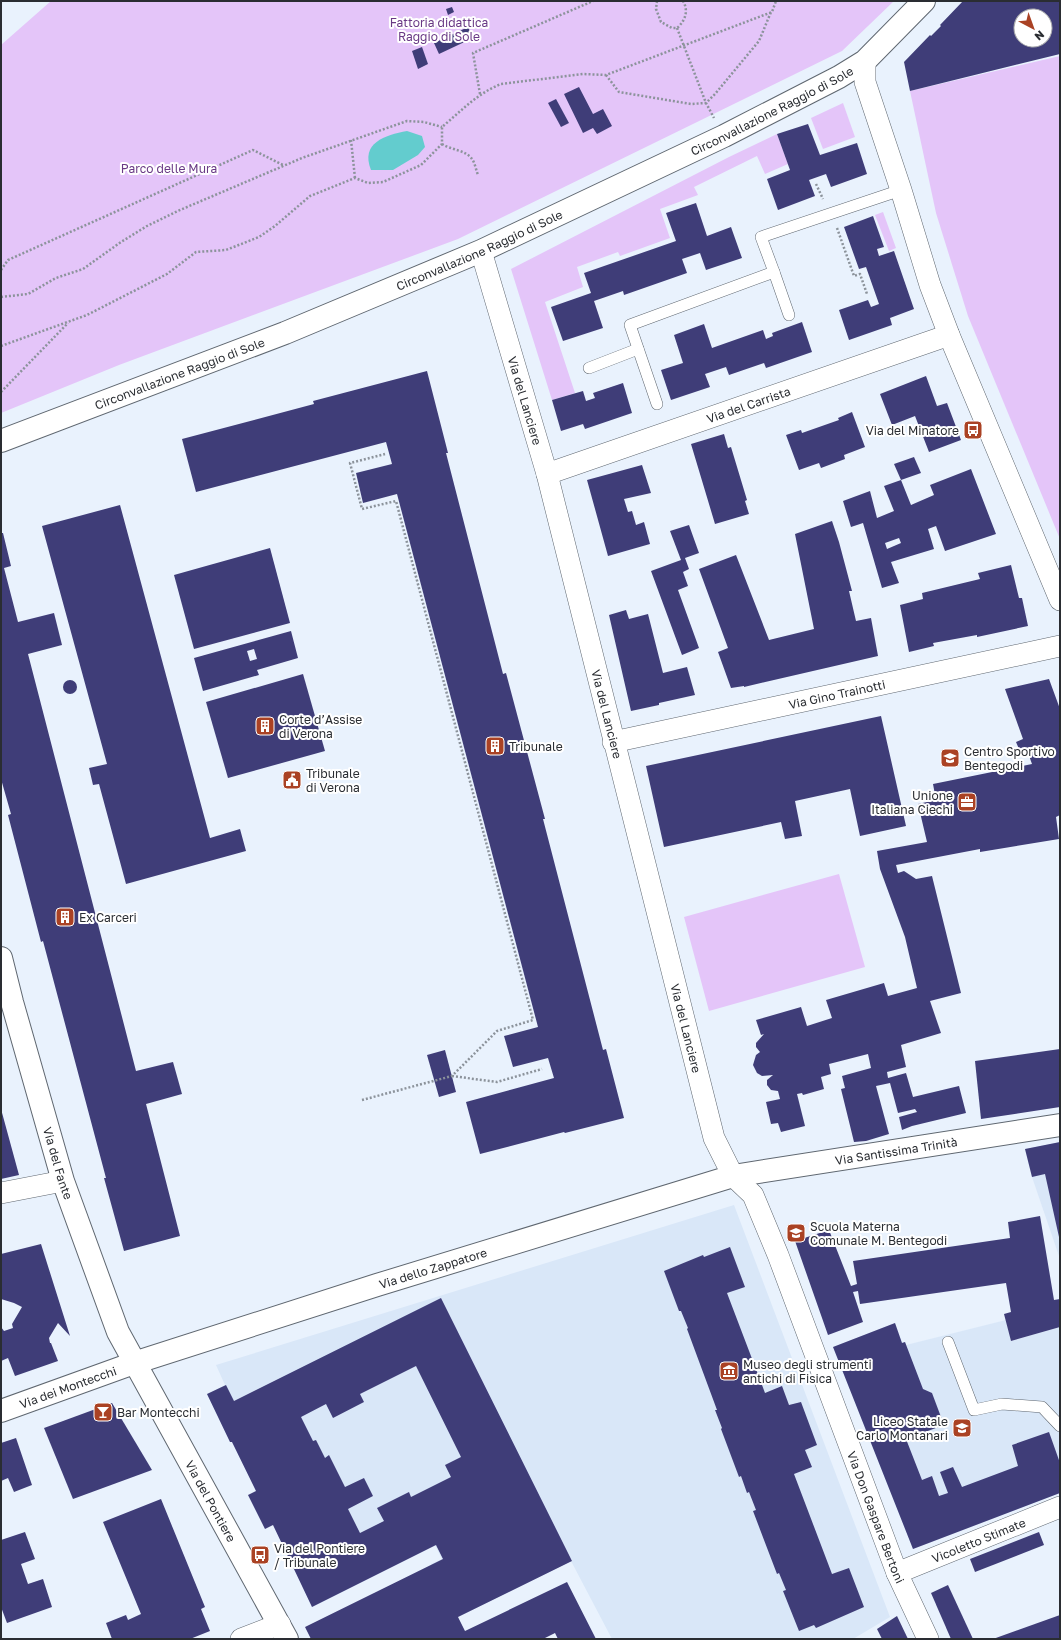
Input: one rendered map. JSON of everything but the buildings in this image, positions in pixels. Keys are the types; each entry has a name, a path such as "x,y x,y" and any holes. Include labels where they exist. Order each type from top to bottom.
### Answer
{"street":[{"name":"Circonvallazione Raggio di Sole","path":"1,440 285,333 481,251 724,136 839,77 865,61 924,1"},
{"path":"865,61 865,82 901,190 930,285 949,335 1060,600"},
{"name":"Via del Lanciere","path":"481,251 547,474 613,742 714,1138 733,1176"},
{"name":"Via del Carrista","path":"547,474 949,335"},
{"name":"Via Gino Trainotti","path":"613,742 1060,646"},
{"name":"Via del Fante","path":"1,958 6,1003 63,1181 115,1325 134,1362"},
{"name":"Via Santissima Trinità","path":"733,1176 1060,1125"},
{"name":"Via dello Zappatore","path":"134,1362 370,1287 733,1176"},
{"name":"Via Don Gaspare Bertoni","path":"733,1176 753,1195 767,1228 897,1573 928,1639"},
{"path":"1,1193 63,1181"},
{"name":"Via dei Montecchi","path":"1,1411 134,1362"},
{"name":"Via del Pontiere","path":"134,1362 284,1632"},
{"name":"Vicoletto Stimate","path":"897,1573 1060,1507"},
{"path":"241,1639 284,1632"}],"lane":[{"path":"789,315 761,237 901,190"},
{"path":"657,404 630,325 774,272"},
{"path":"589,368 638,349"},
{"path":"948,1342 974,1410 1002,1404 1042,1407 1060,1426"}],"path":[{"path":"480,94 474,52 593,1"},
{"path":"657,1 656,9 661,22 672,28 676,28 682,23 685,17 687,10 683,1"},
{"path":"606,75 619,92 691,104 706,103 716,94 759,41 776,1"},
{"path":"1,346 87,315 167,274 196,252 226,250 259,237 275,226 310,196 355,178 368,183 383,182 421,165 442,144 442,127 480,94 501,84 583,74 606,75 772,12"},
{"path":"676,28 706,103 714,118"},
{"path":"1,297 28,294 56,278 84,269 121,242 147,226 283,166 351,140 407,121 424,122 442,127"},
{"path":"351,140 355,178"},
{"path":"442,144 449,149 466,153 472,159 478,175"},
{"path":"1,270 8,260 253,150 283,166"},
{"path":"816,184 822,200 829,197"},
{"path":"836,225 854,276 860,274 867,294"},
{"path":"1,392 70,322"},
{"path":"385,454 350,463 362,509 396,501 533,1020 497,1031 452,1076"},
{"path":"362,1100 452,1076 497,1082 542,1069"}],"shaded area":[{"path":"1060,1142 1060,1259 1032,1177 1025,1149"},
{"path":"734,1205 890,1617 853,1639 612,1639 571,1561 458,1617 431,1564 442,1559 435,1545 312,1607 297,1575 298,1574 207,1394 225,1385 216,1365"},
{"name":"Liceo Statale Carlo Montanari","path":"1006,1320 1011,1341 1060,1327 1060,1493 913,1549 833,1347 895,1323 902,1342 905,1342 906,1345"}],"green space":[{"name":"Parco delle Mura","path":"51,1 894,1 842,51 458,239 119,365 1,413 1,45"},
{"path":"1060,56 1060,539 968,316 936,213 910,91"},
{"path":"843,103 855,137 823,149 811,118"},
{"path":"777,134 788,164 765,174 757,156 694,187 698,195 660,209 670,238 620,256 618,252 577,267 583,287 545,302 575,393 552,400 511,269 729,157"},
{"path":"883,212 896,248 889,251 875,215"},
{"path":"839,874 865,967 709,1011 684,917"}],"water":[{"path":"407,131 422,136 425,147 418,155 393,170 371,170 368,161 369,153 372,147 383,138"}],"place":[{"name":"Via del Minatore","path":"973,430"},
{"name":"Corte d’Assise di Verona","path":"265,726"},
{"name":"Tribunale","path":"495,746"},
{"name":"Centro Sportivo Bentegodi","path":"950,758"},
{"name":"Tribunale di Verona","path":"292,780"},
{"name":"Unione Italiana Ciechi","path":"967,802"},
{"name":"Ex Carceri","path":"65,917"},
{"name":"Scuola Materna Comunale M. Bentegodi","path":"796,1233"},
{"name":"Museo degli strumenti antichi di Fisica","path":"729,1371"},
{"name":"Bar Montecchi","path":"103,1412"},
{"name":"Liceo Statale Carlo Montanari","path":"962,1428"},
{"name":"Via del Pontiere / Tribunale","path":"260,1555"}],"park label":[{"name":"Fattoria didattica Raggio di Sole","path":"439,29"}]}
